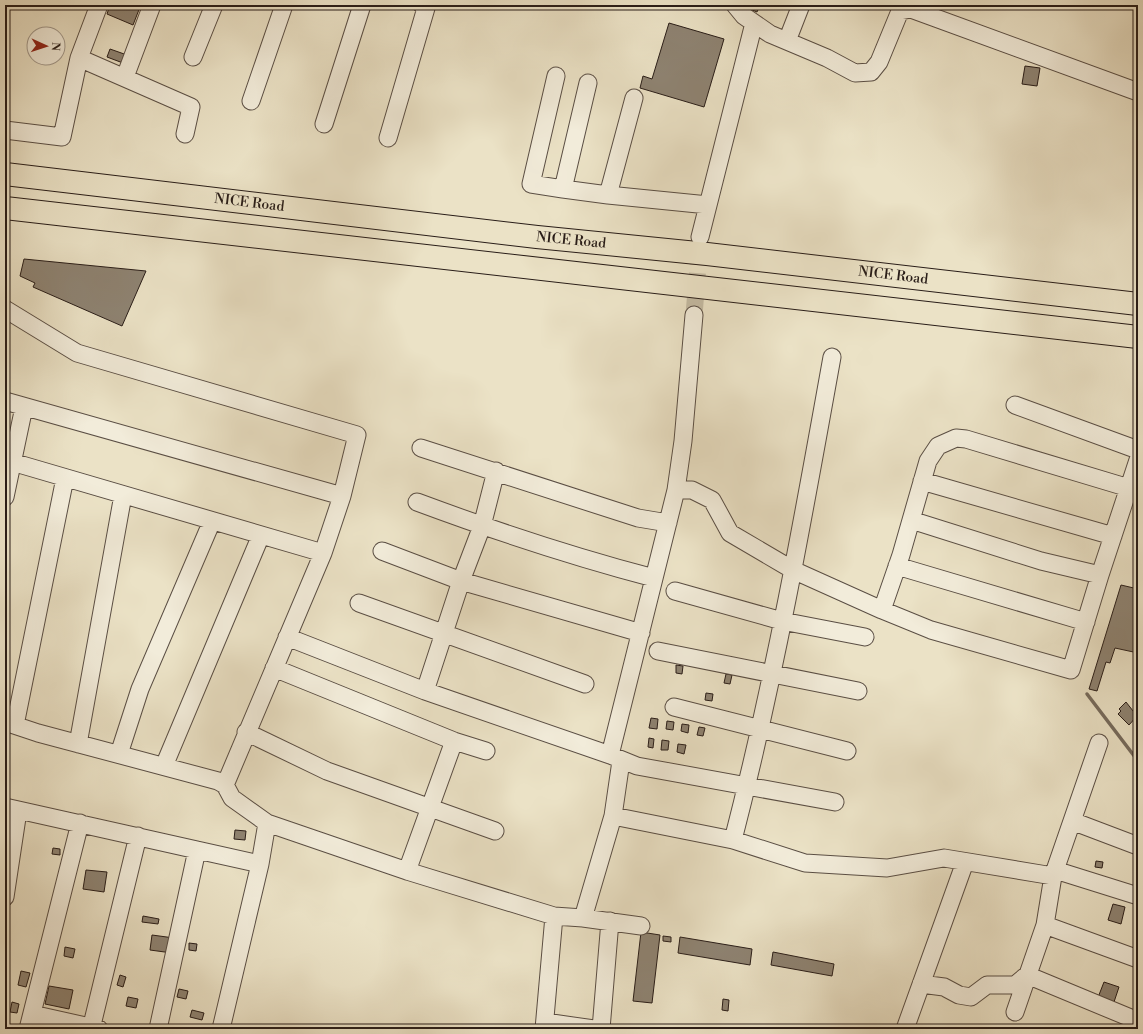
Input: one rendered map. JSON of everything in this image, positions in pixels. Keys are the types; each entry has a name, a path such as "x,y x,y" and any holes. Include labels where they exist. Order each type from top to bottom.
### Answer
{"highway":[{"name":"NICE Road","path":"5,174 529,236 707,254 1138,304"},
{"path":"5,208 1138,337"}],"street":[{"path":"5,130 62,137 79,58 99,5"},
{"path":"125,77 152,5"},
{"path":"193,58 214,5"},
{"path":"251,101 284,5"},
{"path":"324,124 362,5"},
{"path":"388,138 426,8 422,5"},
{"path":"735,5 744,16 770,34 856,73 871,72 879,62 900,11 911,9 1138,92"},
{"path":"787,41 801,5"},
{"path":"700,237 754,23"},
{"path":"79,58 191,107 185,134"},
{"path":"556,76 531,184 564,190 708,205"},
{"path":"564,190 588,83"},
{"path":"608,195 634,98"},
{"path":"5,309 77,353 358,435 342,496 323,554 225,784"},
{"path":"583,918 613,816 615,758 641,633 676,490 683,441 694,315"},
{"path":"733,840 747,786 793,570 832,357"},
{"path":"5,401 342,496"},
{"path":"1015,405 1138,450"},
{"path":"5,497 24,406"},
{"path":"882,610 897,566 928,461 938,446 956,438 966,439 1129,488"},
{"path":"421,448 638,518 668,523"},
{"path":"676,490 692,490 712,500 730,533 793,570 931,630 1071,670 1138,460"},
{"path":"12,462 323,554"},
{"path":"425,691 460,581 482,526 496,471"},
{"path":"64,478 10,723 38,733 78,744 218,780 225,784 232,798 267,823 407,871 554,916 610,921 641,926"},
{"path":"922,481 1113,536"},
{"path":"78,744 123,495"},
{"path":"417,502 482,526 654,578"},
{"path":"911,520 1041,561 1100,576"},
{"path":"119,754 140,689 212,521"},
{"path":"164,766 261,535"},
{"path":"382,551 460,581 641,633"},
{"path":"897,566 1086,622"},
{"path":"675,591 782,621 866,637"},
{"path":"359,603 585,684"},
{"path":"287,637 425,691 637,766 835,802"},
{"path":"658,651 858,691"},
{"path":"274,668 454,741 486,751"},
{"path":"674,707 759,727 847,751"},
{"path":"246,732 327,771 495,831"},
{"path":"407,871 454,741"},
{"path":"1015,1012 1045,925 1054,874 1099,743"},
{"path":"5,897 12,809 260,864"},
{"path":"613,816 733,840 805,863 887,868 944,858 1054,874 1138,896"},
{"path":"1072,822 1138,846"},
{"path":"80,823 30,1022 94,1028 138,836"},
{"path":"221,1029 260,864 267,823"},
{"path":"158,1029 197,850"},
{"path":"905,1029 965,862"},
{"path":"554,916 544,1025 594,1029"},
{"path":"601,1029 610,921"},
{"path":"1045,925 1138,959"},
{"path":"921,984 944,987 959,995 970,996 987,985 1015,985 1027,975"},
{"path":"1027,975 1138,1022"}],"building":[{"path":"110,5 136,5 140,7 133,25 107,14"},
{"path":"740,5 760,5 757,12"},
{"path":"669,23 724,39 704,107 640,88 643,76 652,79"},
{"path":"110,49 127,55 123,63 107,57"},
{"path":"1025,66 1040,68 1037,86 1022,84"},
{"path":"24,259 146,271 122,326 33,287 35,283 20,276"},
{"path":"1121,585 1138,589 1138,653 1115,648 1110,663 1106,662 1097,691 1089,689"},
{"path":"676,665 683,666 682,674 676,673"},
{"path":"726,674 732,675 730,684 724,683"},
{"path":"706,693 713,694 712,701 705,700"},
{"path":"1126,702 1137,716 1129,725 1118,714 1121,711 1119,709"},
{"path":"651,718 658,719 657,729 649,728"},
{"path":"667,721 674,722 673,730 666,729"},
{"path":"682,724 689,725 688,733 681,731"},
{"path":"699,727 705,728 703,736 697,735"},
{"path":"649,738 654,739 653,748 648,747"},
{"path":"662,740 669,741 668,750 661,750"},
{"path":"678,744 686,745 684,754 677,752"},
{"path":"235,830 246,831 245,840 234,839"},
{"path":"53,848 60,849 60,855 52,854"},
{"path":"1096,861 1103,862 1102,868 1095,867"},
{"path":"86,870 107,872 104,892 83,889"},
{"path":"1113,904 1125,907 1121,924 1108,920"},
{"path":"143,916 159,919 158,924 142,922"},
{"path":"641,932 660,935 652,1003 633,1001"},
{"path":"152,935 174,938 172,953 150,950"},
{"path":"663,936 671,937 671,942 663,941"},
{"path":"680,937 752,949 750,965 678,953"},
{"path":"189,943 197,944 196,951 189,950"},
{"path":"65,947 75,949 73,958 64,956"},
{"path":"773,952 834,964 832,976 771,965"},
{"path":"21,971 30,973 26,987 18,985"},
{"path":"120,975 126,977 123,987 117,985"},
{"path":"1104,982 1119,987 1113,1005 1097,1000"},
{"path":"49,986 73,990 69,1009 45,1004"},
{"path":"179,989 188,991 186,999 177,997"},
{"path":"128,997 138,999 136,1008 126,1006"},
{"path":"723,999 729,1000 728,1011 722,1010"},
{"path":"12,1002 19,1004 17,1013 10,1012"},
{"path":"192,1010 204,1013 202,1020 190,1017"}],"waterway":[{"path":"1087,694 1138,761"}],"tunnel":[{"path":"694,315 700,241"}]}
